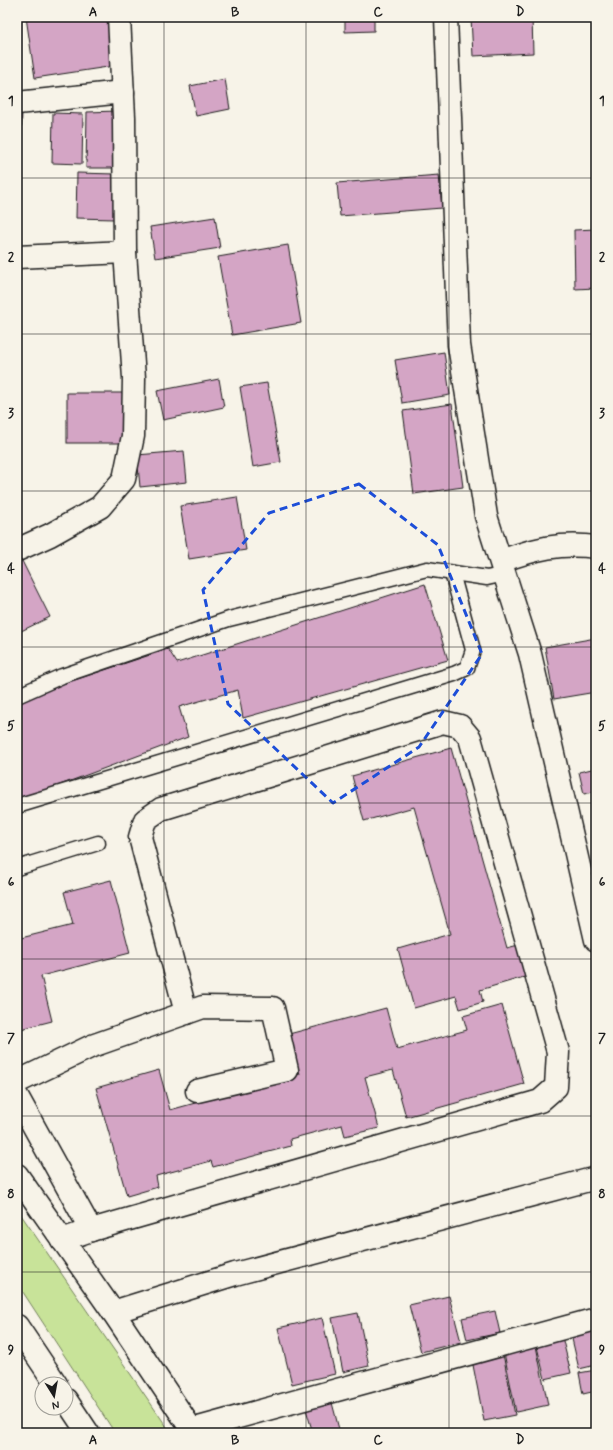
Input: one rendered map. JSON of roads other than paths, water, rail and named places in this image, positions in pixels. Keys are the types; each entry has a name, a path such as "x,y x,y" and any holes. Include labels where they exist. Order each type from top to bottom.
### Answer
{"street":[{"path":"17,550 50,535 100,507 124,479 133,436 134,378 125,252 123,92 119,17"},
{"path":"446,17 460,346 486,516 530,654 596,940"},
{"path":"17,103 123,92"},
{"path":"17,257 125,252"},
{"path":"503,568 535,549 579,544 596,547"},
{"path":"62,1240 91,1230 540,1101 556,1087 558,1052 470,738 460,726 444,722 161,809 145,820 140,837 186,1013"},
{"path":"17,1082 92,1046 203,1007 273,1008 287,1070 197,1091"},
{"path":"17,1096 91,1230"},
{"path":"17,1175 113,1312 192,1431 596,1318"},
{"path":"113,1312 235,1274 596,1178"},
{"path":"17,1326 51,1376"},
{"path":"74,1412 88,1433"}],"lane":[{"path":"17,696 62,676 229,619 427,569 487,578 503,568"},
{"path":"17,806 454,674 467,668 473,650 452,573"},
{"path":"17,868 98,843"}]}
